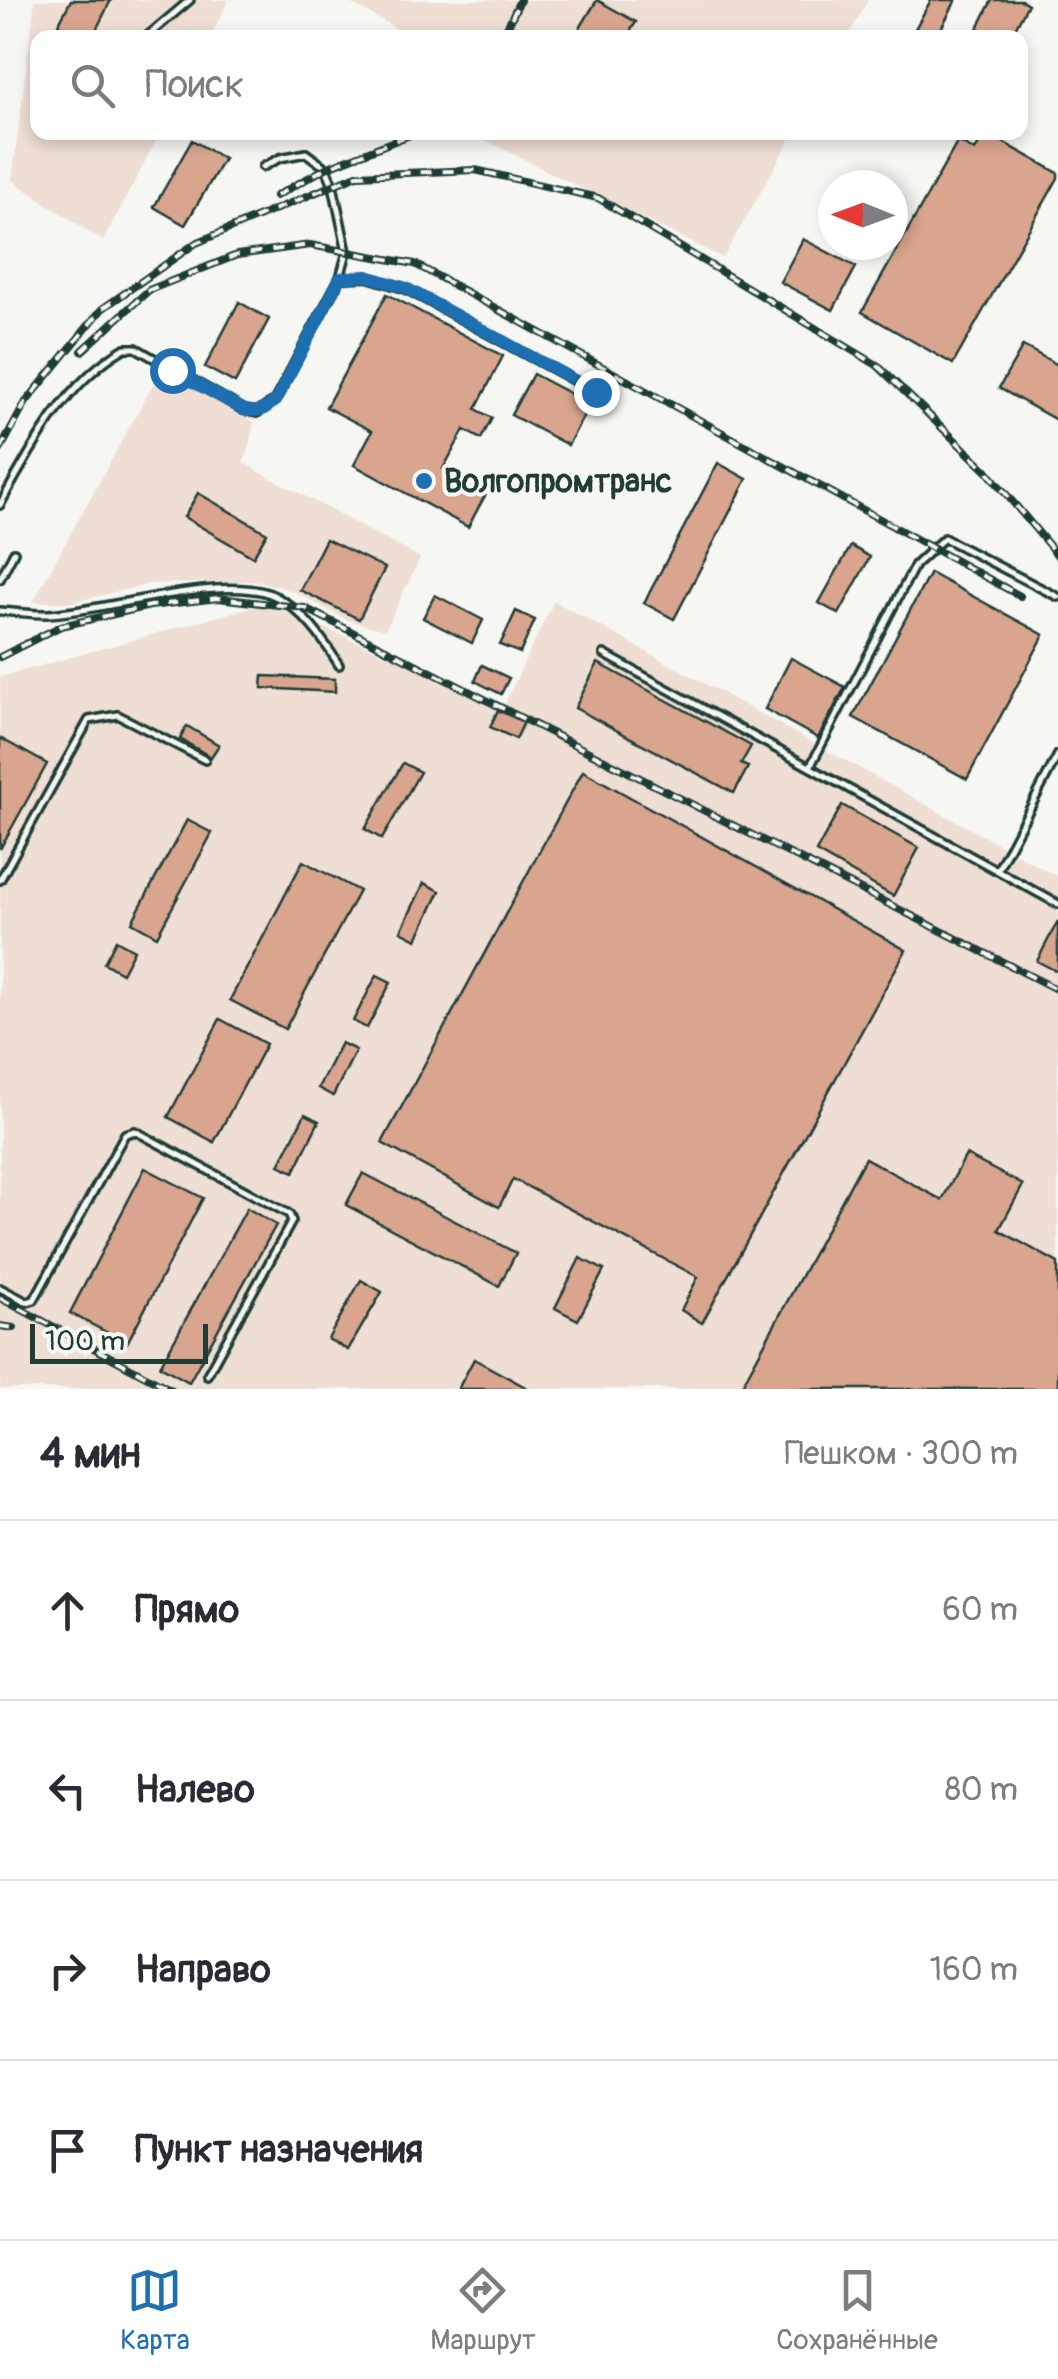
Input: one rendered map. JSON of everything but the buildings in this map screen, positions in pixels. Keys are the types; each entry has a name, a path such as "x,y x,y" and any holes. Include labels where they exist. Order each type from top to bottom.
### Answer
{"lane":[{"path":"154,30 190,0"},
{"path":"0,505 28,453 58,411 124,348 136,348 244,410 257,413 276,400 340,278 347,252 326,168 306,153 280,158 262,167"},
{"path":"340,278 367,276 406,288 596,392"},
{"path":"811,765 915,565 944,538 1058,597"},
{"path":"0,580 14,552"},
{"path":"0,611 47,614 182,592 260,591 300,614 340,665"},
{"path":"604,654 1058,904"},
{"path":"0,880 89,720 118,715 206,760"},
{"path":"998,870 1058,755"},
{"path":"0,1288 26,1302 34,1300 125,1134 135,1131 289,1214 292,1221 206,1375"}],"shaded area":[{"path":"35,0 229,0 214,30 31,30"},
{"path":"345,0 868,0 851,30 399,30"},
{"path":"30,39 30,140 156,140 103,241 12,180"},
{"path":"485,140 789,140 723,258"},
{"path":"161,370 254,422 243,463 420,558 385,630 347,620 293,591 260,581 149,584 73,602 33,602"},
{"path":"554,601 1058,877 1058,1389 0,1389 0,677 266,603 504,705"}],"railway":[{"path":"506,30 520,0"},
{"path":"276,196 326,168 397,140"},
{"path":"0,450 26,402 102,309 196,243 357,175 475,170 598,198 877,365 986,470 1058,556"},
{"path":"82,351 149,290 237,255 310,245 415,264 1020,596"},
{"path":"0,657 61,626 150,606 218,598 305,608 1058,990"},
{"path":"0,1298 170,1389"},
{"path":"0,1326 14,1328"}],"place":[{"name":"Волгопромтранс","path":"424,481"}],"route":[{"path":"172,370 244,410 257,413 276,400 340,278 367,276 406,288 596,392"}]}
